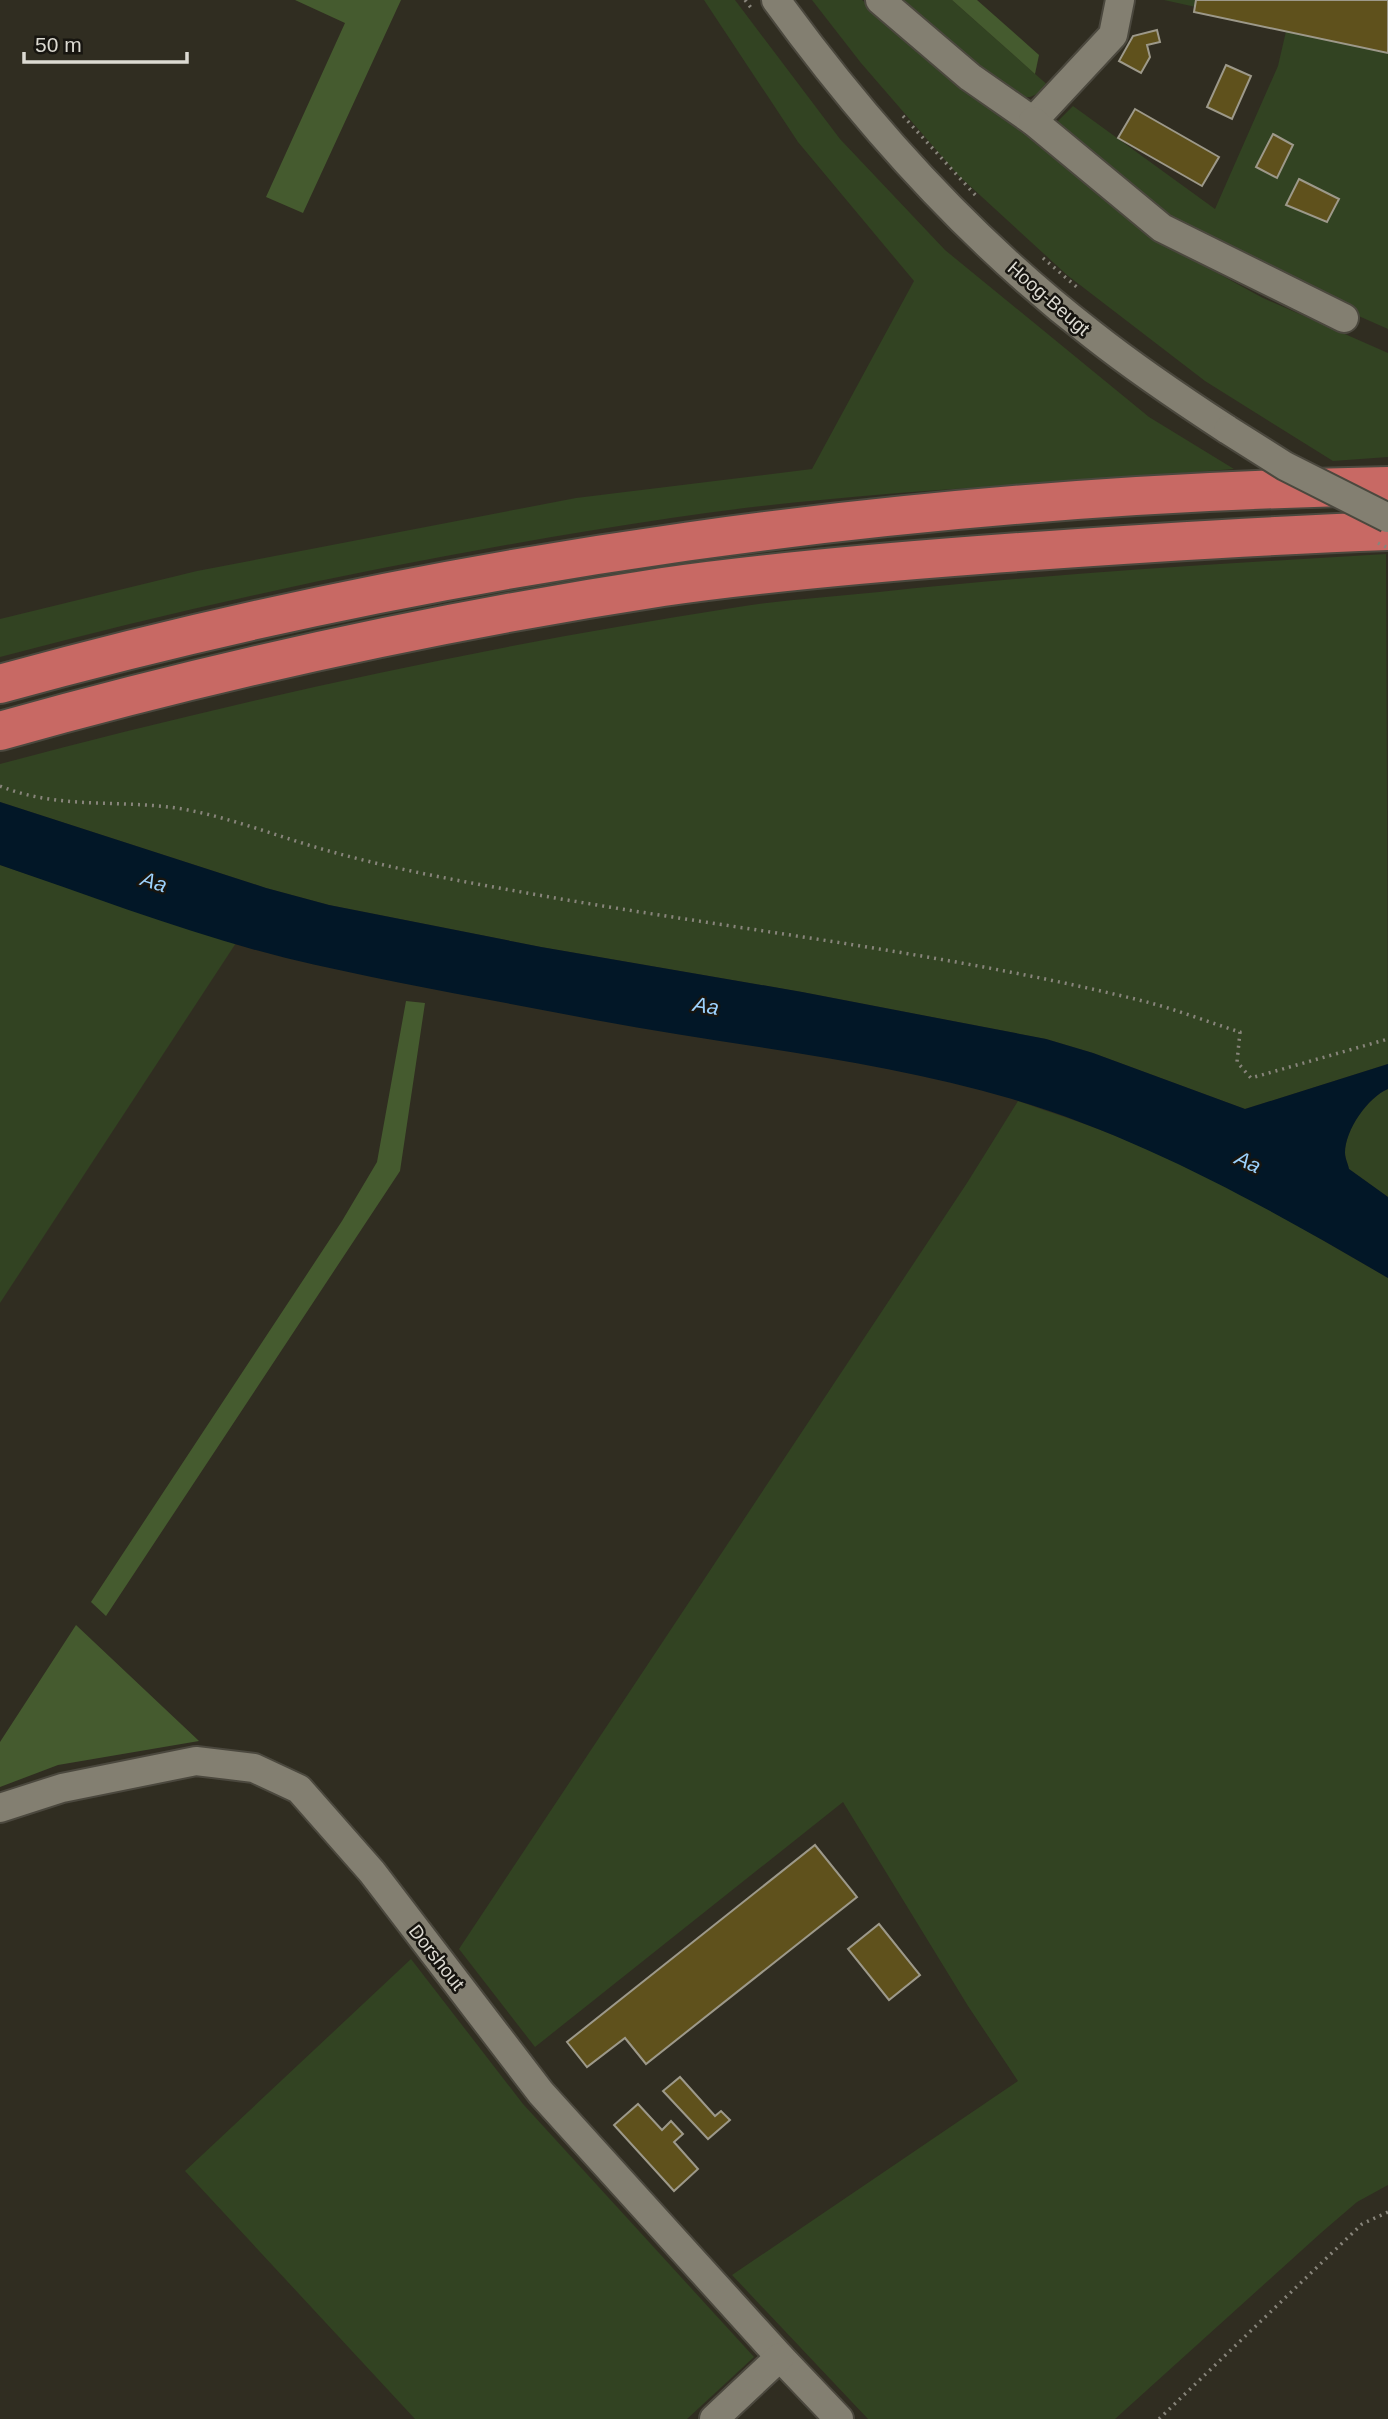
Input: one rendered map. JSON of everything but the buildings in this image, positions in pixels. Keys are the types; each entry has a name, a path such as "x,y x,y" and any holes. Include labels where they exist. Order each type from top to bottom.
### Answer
{"highway":[{"path":"0,684 274,616 509,569 645,547 960,509 1248,491 1388,486"},
{"path":"0,731 124,696 355,645 483,618 664,587 843,566 1079,547 1388,531"}],"street":[{"name":"Hoog-Beugt","path":"776,0 863,111 923,180 1010,265 1093,335 1228,430 1285,466 1388,518"},
{"path":"880,0 970,76 1033,121 1163,228 1344,318"},
{"path":"1033,121 1113,35 1120,0"},
{"name":"Dorshout","path":"0,1808 62,1788 196,1761 254,1768 299,1789 372,1872 541,2093 839,2419"},
{"path":"714,2419 780,2357"}],"path":[{"path":"901,115 984,204"},
{"name":"Hoog-Beugt","path":"1033,249 1084,293"},
{"path":"0,786 20,794 66,803 110,802 188,810 332,852 513,890 733,928 922,954 1144,1001 1240,1032 1237,1062 1251,1078 1388,1039"},
{"path":"1159,2419 1362,2224 1388,2212"}],"green space":[{"path":"295,0 401,0 303,213 266,197 345,23"},
{"path":"704,0 735,0 840,139 945,250 1149,417 1234,469 881,494 671,518 586,531 334,578 166,615 0,657 0,619 197,571 576,498 812,469 914,281 798,142"},
{"path":"812,0 862,0 1091,182 1197,262 1263,298 1388,353 1388,457 1333,461 1205,381 1067,275 958,175 861,63"},
{"path":"893,0 952,0 1051,88 1030,97 1012,97"},
{"path":"952,0 977,0 1039,55 1035,74"},
{"path":"1164,0 1388,0 1388,329 1259,272 1177,223 1052,127 1073,106 1215,209 1278,66 1287,27"},
{"path":"1386,554 1388,1064 1245,1109 1093,1053 1046,1039 802,992 541,947 329,905 266,888 0,802 0,764 272,697 547,639 787,601 1069,575"},
{"path":"0,865 236,943 0,1303"},
{"path":"406,1001 425,1003 400,1171 106,1616 91,1602 342,1221 377,1162"},
{"path":"1388,1089 1388,1197 1349,1169 1345,1152 1349,1134 1359,1115 1373,1099"},
{"path":"1018,1101 1101,1130 1184,1166 1287,1220 1388,1278 1388,2185 1357,2202 1322,2232 1115,2419 868,2419 732,2275 1018,2081 968,2006 843,1802 535,2047 459,1949 967,1183"},
{"path":"76,1625 199,1741 58,1765 0,1787 0,1742"},
{"path":"411,1959 523,2104 754,2357 687,2419 415,2419 185,2171"}],"water":[{"name":"Aa","path":"0,802 266,888 329,905 541,947 802,992 1046,1039 1093,1053 1245,1109 1388,1064 1388,1089 1373,1099 1359,1115 1349,1134 1345,1153 1349,1169 1388,1197 1388,1278 1205,1177 1110,1134 1012,1099 857,1063 595,1020 362,975 286,958 142,914 0,865"}]}
